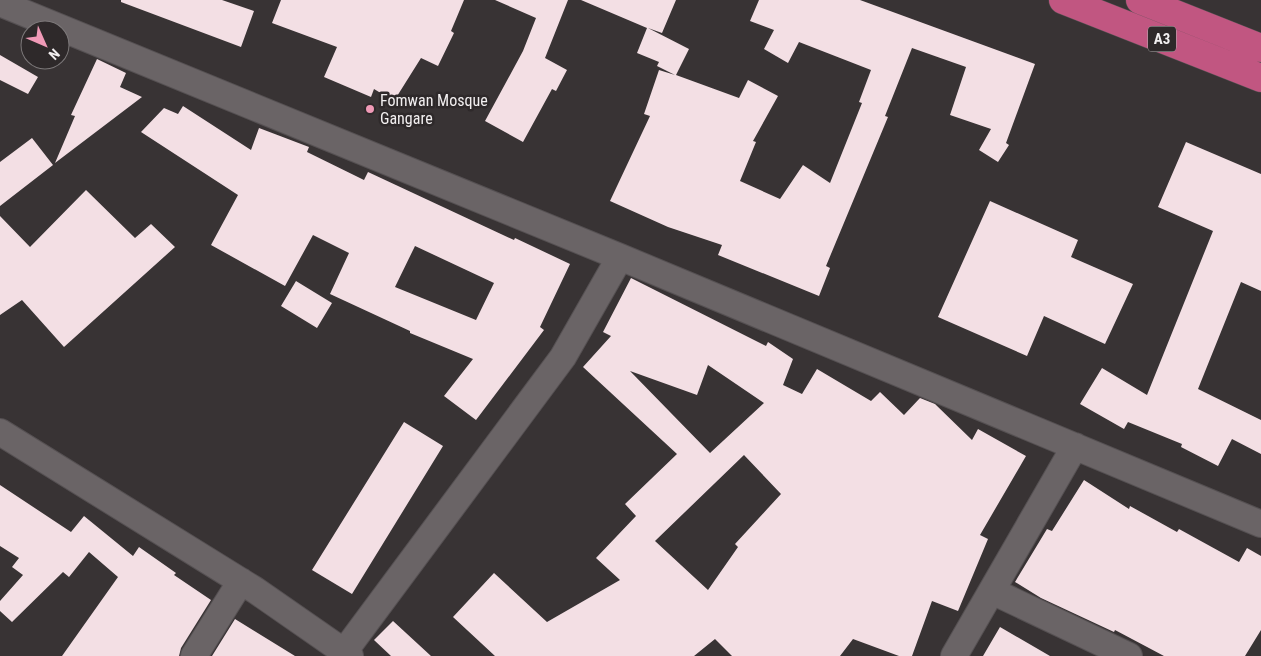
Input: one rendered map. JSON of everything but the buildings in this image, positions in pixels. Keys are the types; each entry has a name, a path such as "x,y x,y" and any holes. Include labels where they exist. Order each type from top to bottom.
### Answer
{"highway":[{"name":"A3","path":"1063,0 1261,78"},
{"name":"A3","path":"1140,0 1261,48"}],"street":[{"path":"0,3 620,257 1261,524"},
{"path":"0,432 241,581 345,655 563,357 620,257"},
{"path":"954,656 1075,446"},
{"path":"194,656 241,581"},
{"path":"992,591 1129,656"}],"place":[{"name":"Fomwan Mosque Gangare","path":"370,109"}]}
